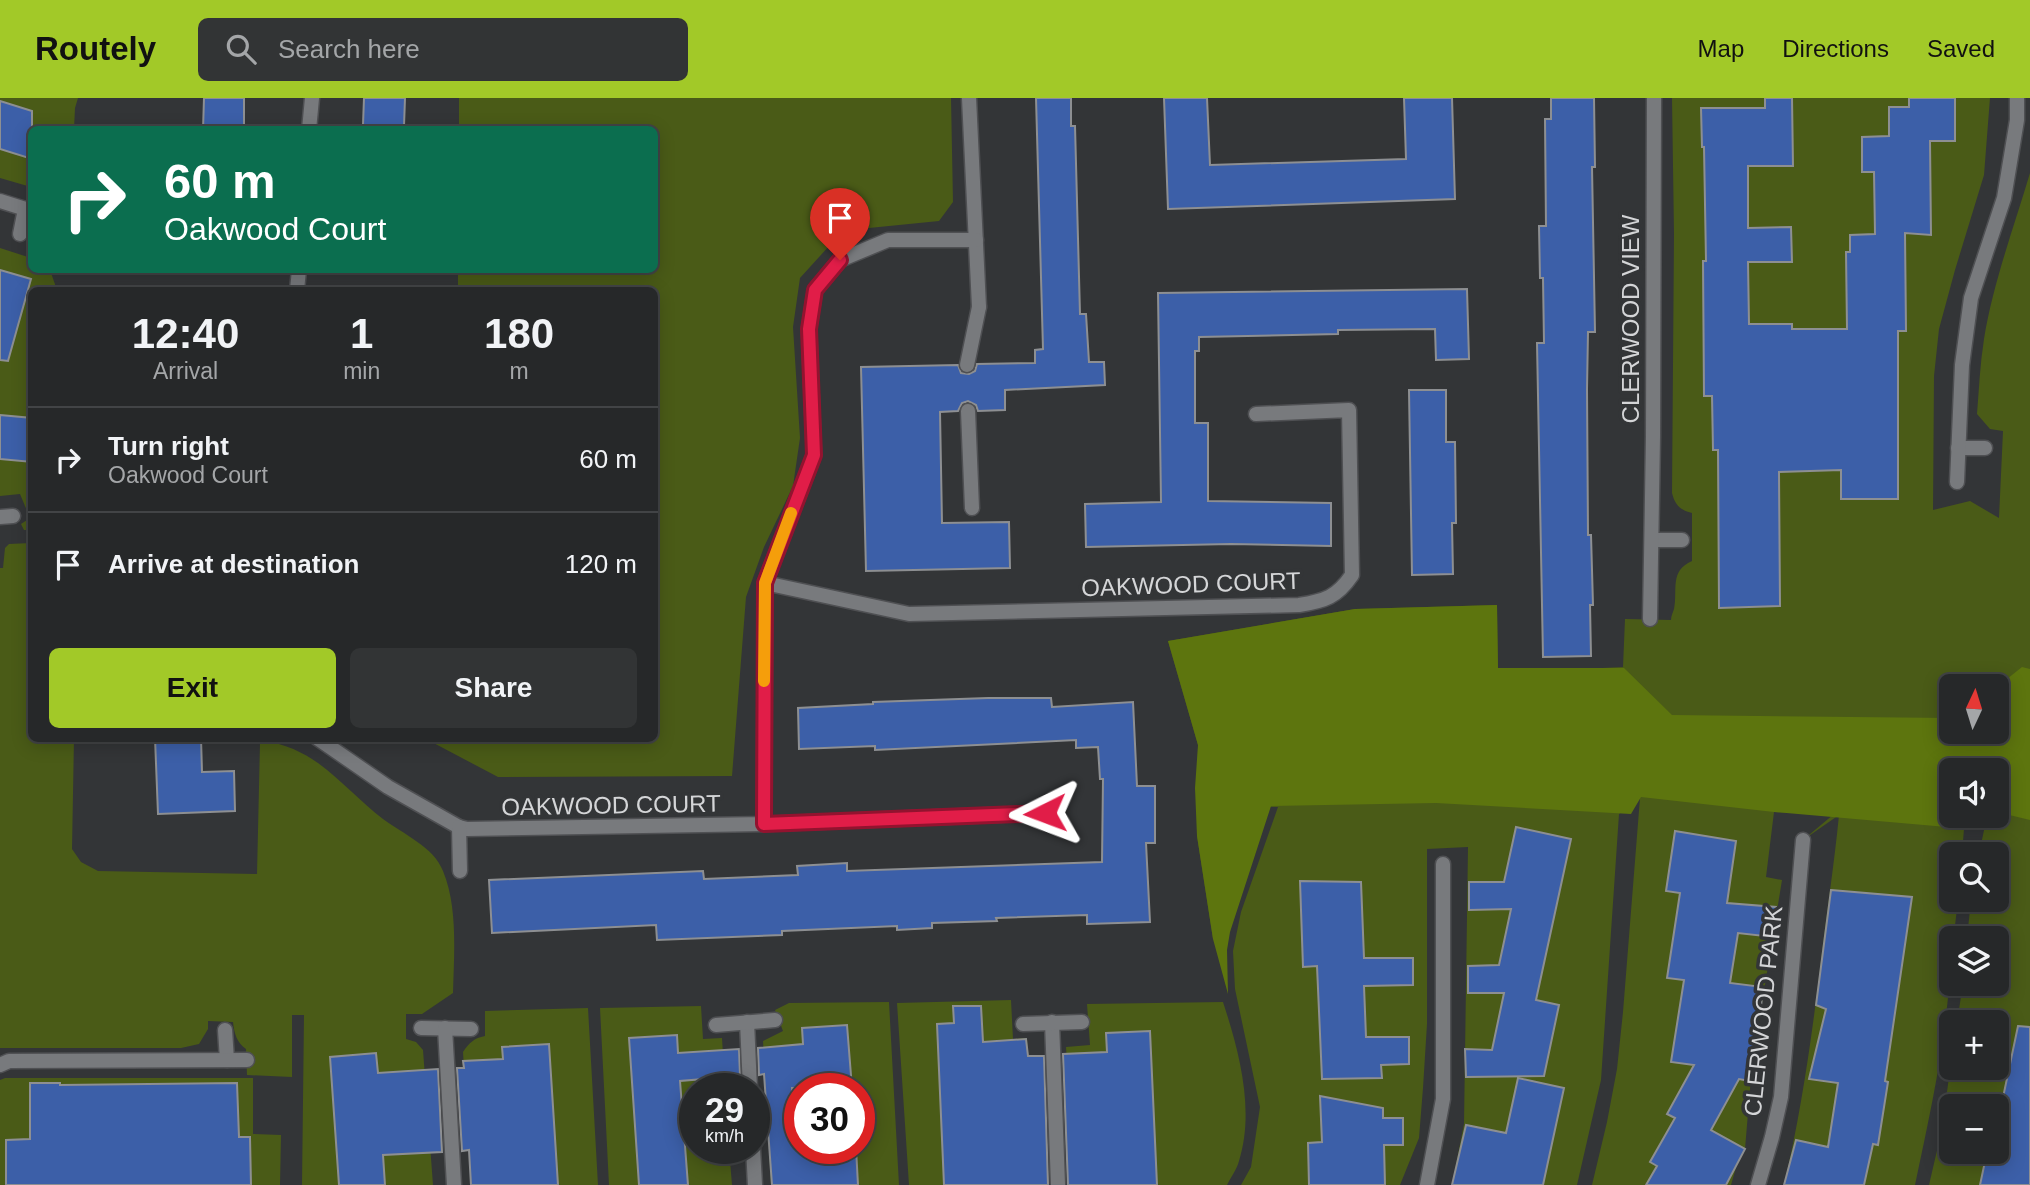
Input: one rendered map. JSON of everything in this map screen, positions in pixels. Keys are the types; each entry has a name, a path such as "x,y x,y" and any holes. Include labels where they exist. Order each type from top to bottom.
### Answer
{"street":[{"path":"309,126 312,98"},
{"path":"967,365 979,307 969,98"},
{"name":"CLERWOOD VIEW","path":"1650,619 1654,98"},
{"path":"1957,482 1962,365 1971,298 2004,198 2017,120 2017,98"},
{"path":"0,201 28,210 20,234"},
{"path":"764,824 765,583 814,455 809,329 815,290 840,260 888,240 976,240"},
{"name":"OAKWOOD COURT","path":"765,583 909,614 1299,606 1322,601 1341,591 1352,575 1349,410 1256,414"},
{"path":"968,411 972,508"},
{"path":"1958,448 1985,448"},
{"path":"1652,540 1682,540"},
{"name":"OAKWOOD COURT","path":"323,742 388,787 460,827 497,830 764,824 1045,813"},
{"path":"460,827 460,871"},
{"name":"CLERWOOD PARK","path":"1758,1185 1781,1097 1803,840"},
{"path":"1427,1185 1443,1098 1443,864"},
{"path":"716,1025 775,1020"},
{"path":"1023,1024 1082,1021"},
{"path":"747,1022 749,1073"},
{"path":"1052,1022 1058,1185"},
{"path":"421,1028 471,1029"},
{"path":"445,1028 454,1185"},
{"path":"225,1030 227,1060"},
{"path":"0,1065 9,1061 247,1060"},
{"path":"754,1164 755,1185"}],"green space":[{"path":"0,98 78,98 74,126 28,126 28,186 0,178"},
{"path":"459,98 951,98 953,202 939,221 869,228 830,245 800,278 793,327 800,438 793,486 764,547 746,597 732,776 498,777 432,742 658,742 658,287 458,287 458,273 658,273 658,126 459,126"},
{"path":"1672,98 1990,98 1984,175 1939,329 1934,376 1933,510 1970,501 1999,518 2003,431 1990,429 1977,414 1981,367 1993,297 2030,173 2030,1185 1929,1185 1939,1142 1939,1164 2009,1164 2009,1094 1947,1094 1949,1080 2009,1080 2009,1010 1959,1010 1961,996 2009,996 2009,926 1968,926 1970,912 2009,912 2009,842 1982,842 1984,828 2009,828 2009,758 1939,758 1939,828 1965,828 1963,842 1939,842 1939,912 1957,912 1955,926 1939,926 1939,996 1948,996 1948,1000 1947,1010 1939,1010 1939,1062 1915,1185 1784,1185 1809,1050 1839,815 1803,840 1834,814 1774,812 1766,877 1782,880 1752,1065 1745,1149 1731,1185 1592,1185 1617,1069 1640,798 1619,814 1601,1080 1577,1185 1452,1185 1464,1124 1468,847 1427,849 1427,1024 1419,1138 1400,1185 1241,1185 1251,1167 1260,1107 1235,989 1233,951 1241,912 1278,807 1270,807 1233,921 1213,939 1197,836 1198,745 1168,641 1355,609 1497,605 1498,673 1623,667 1625,619 1671,620 1677,576 1685,565 1692,561 1692,513 1679,506 1672,493"},
{"path":"0,248 28,257 28,273 51,273 56,287 28,287 28,513 20,494 0,496"},
{"path":"28,519 28,530 24,530 21,524"},
{"path":"28,543 28,742 74,742 72,849 81,862 98,871 257,874 260,743 275,743 318,763 383,819 425,848 439,862 448,885 453,915 453,993 422,1014 406,1014 406,1039 416,1042 423,1050 433,1185 302,1185 304,1015 292,1015 292,1077 247,1075 246,1049 236,1037 233,1022 208,1021 208,1029 199,1044 181,1048 0,1048 0,568 3,568 5,548 9,544"},
{"path":"1497,605 1498,668 1624,668 1672,715 1939,718 1939,744 2009,744 2009,677 2022,667 2030,669 2030,820 2009,815 2009,758 1939,758 1939,826 1641,797 1631,814 1436,803 1271,806 1230,932 1227,950 1228,994 1213,939 1197,836 1195,788 1198,745 1168,641 1355,609"},
{"path":"1011,1000 1013,1039 1027,1038 1034,1185 909,1185 897,1003"},
{"path":"889,1002 899,1185 771,1185 770,1073 765,1073 763,1041 783,1031 775,1010 789,1003"},
{"path":"1223,1002 1239,1060 1246,1122 1238,1164 1227,1185 1075,1185 1066,1047 1090,1045 1087,1004"},
{"path":"701,1006 703,1039 722,1038 724,1073 679,1073 679,1164 730,1164 732,1185 609,1185 600,1008"},
{"path":"588,1008 598,1185 471,1185 463,1052 472,1041 485,1036 485,1011"},
{"path":"253,1078 253,1134 281,1135 280,1185 0,1185 0,1080"}],"building":[{"path":"204,98 244,98 244,126 203,126"},
{"path":"364,98 405,98 404,126 363,125"},
{"path":"1036,98 1071,98 1071,126 1075,126 1080,314 1086,314 1089,362 1104,362 1105,385 1005,390 1005,410 978,411 976,405 968,401 962,403 958,411 940,412 942,523 1009,522 1010,568 866,571 861,367 958,365 961,373 969,374 975,371 977,364 1035,363 1035,350 1043,349"},
{"path":"1164,98 1207,98 1210,165 1406,159 1404,98 1452,98 1455,199 1168,209"},
{"path":"1551,98 1594,98 1595,167 1592,167 1595,332 1588,332 1587,389 1588,535 1591,535 1593,605 1590,605 1591,656 1543,657 1537,343 1544,343 1539,226 1546,226 1545,119 1551,119"},
{"path":"1765,98 1792,98 1793,166 1748,166 1748,228 1791,227 1792,262 1748,262 1749,324 1792,324 1792,329 1847,329 1846,252 1850,252 1850,235 1875,234 1874,172 1862,172 1862,137 1889,136 1889,107 1909,107 1909,98 1955,98 1955,141 1930,141 1931,235 1905,233 1906,331 1898,331 1898,499 1841,499 1841,470 1779,472 1780,606 1719,608 1718,450 1713,450 1712,396 1704,396 1703,261 1706,261 1701,108 1765,108"},
{"path":"0,101 32,111 32,126 28,126 28,158 0,149"},
{"path":"0,270 31,279 8,361 0,360"},
{"path":"1467,289 1469,359 1436,360 1435,329 1338,330 1338,334 1199,337 1199,351 1195,351 1195,423 1208,423 1208,501 1331,503 1331,546 1231,544 1086,547 1085,504 1161,502 1158,293"},
{"path":"1409,390 1446,390 1446,442 1455,442 1456,523 1452,523 1453,574 1412,575"},
{"path":"0,415 28,418 28,462 0,459"},
{"path":"988,698 1051,698 1052,707 1133,702 1137,786 1155,786 1155,843 1146,843 1150,922 1087,924 1087,915 996,918 997,921 932,923 932,928 897,930 897,926 782,931 782,935 657,940 656,925 492,933 489,880 703,871 704,879 798,875 797,866 847,863 847,871 1102,862 1103,779 1100,779 1098,747 1076,748 1076,740 875,750 875,746 799,749 798,708"},
{"path":"155,742 201,742 202,772 234,771 235,811 158,814"},
{"path":"1516,827 1571,839 1536,1000 1559,1005 1544,1076 1466,1077 1465,1049 1492,1050 1504,993 1468,993 1468,966 1499,965 1511,909 1469,910 1469,882 1504,882"},
{"path":"1675,831 1736,841 1727,903 1776,907 1773,937 1738,933 1730,983 1763,987 1750,1081 1739,1079 1711,1130 1745,1149 1726,1185 1646,1185 1657,1166 1650,1162 1675,1118 1667,1114 1694,1065 1671,1062 1684,980 1667,978 1680,893 1666,891"},
{"path":"1300,881 1361,882 1364,958 1413,958 1413,985 1364,986 1366,1037 1409,1037 1409,1064 1381,1065 1382,1078 1322,1079 1317,966 1303,967"},
{"path":"1831,890 1912,897 1878,1145 1873,1144 1864,1185 1784,1185 1796,1140 1828,1147 1838,1083 1809,1079 1826,1009 1816,1005"},
{"path":"953,1006 981,1006 983,1042 1026,1039 1028,1056 1044,1056 1048,1185 944,1185 937,1024 954,1023"},
{"path":"847,1025 851,1073 784,1073 784,1164 857,1164 858,1185 772,1185 770,1073 759,1073 758,1048 803,1044 802,1028"},
{"path":"2018,1026 2030,1027 2030,1185 1980,1185 1984,1164 2009,1164 2009,1094 2004,1094 2007,1080 2009,1080"},
{"path":"1150,1031 1157,1185 1068,1185 1063,1054 1107,1052 1106,1033"},
{"path":"677,1035 678,1053 739,1049 740,1073 679,1073 679,1164 686,1164 688,1185 639,1185 629,1038"},
{"path":"549,1044 558,1185 471,1185 469,1150 462,1151 457,1068 464,1068 463,1061 503,1059 502,1047"},
{"path":"376,1053 378,1073 438,1069 442,1152 383,1155 385,1185 339,1185 330,1057"},
{"path":"1518,1078 1564,1088 1543,1185 1452,1185 1466,1125 1506,1133"},
{"path":"30,1083 237,1083 239,1137 250,1137 251,1185 6,1185 6,1140 30,1139"},
{"path":"1320,1096 1383,1108 1383,1118 1403,1118 1403,1145 1384,1145 1385,1185 1309,1185 1308,1143 1322,1142"}],"slow traffic":[{"path":"764,681 765,583 791,513"}],"route":[{"path":"840,260 815,290 809,329 814,455 765,583 764,824 1045,813"}]}
